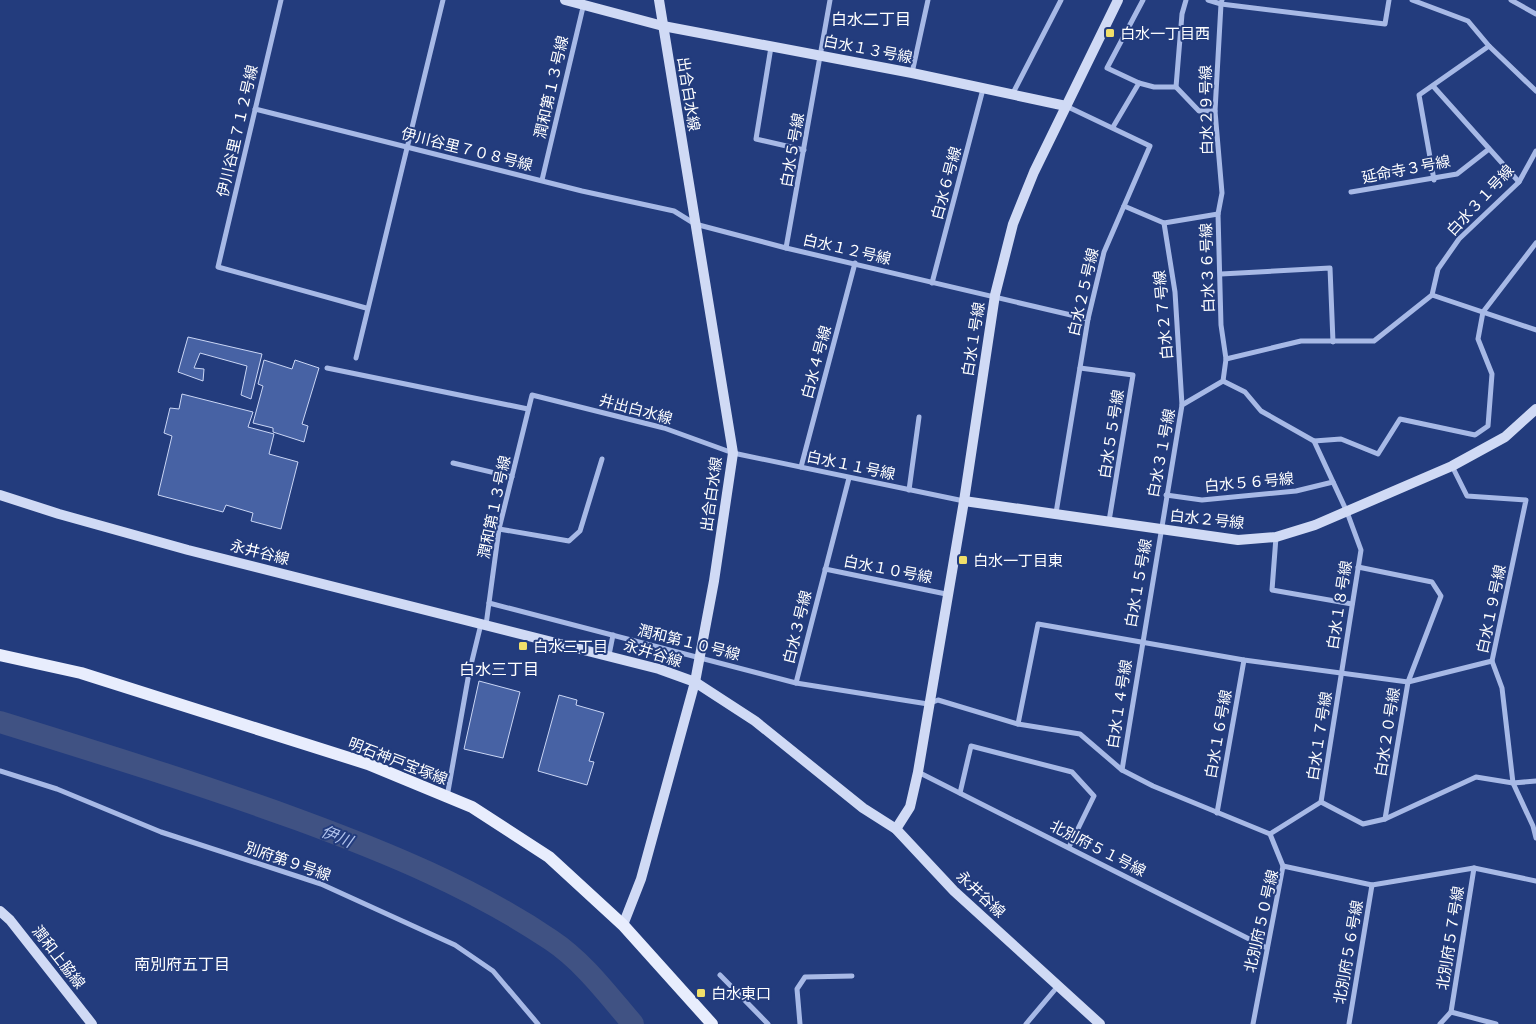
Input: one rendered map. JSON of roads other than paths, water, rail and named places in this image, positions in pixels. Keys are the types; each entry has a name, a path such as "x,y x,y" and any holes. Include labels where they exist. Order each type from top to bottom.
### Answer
{"main road":[{"name":"明石神戸宝塚線","path":"0,655 90,676 368,764 472,807 549,857 623,925 712,1024"}],"street":[{"name":"伊川谷里７１２号線","path":"281,0 218,267 366,308"},
{"path":"356,358 366,308 443,0"},
{"name":"白水１３号線","path":"565,0 584,2 663,26 822,55 1066,106"},
{"name":"出合白水線","path":"623,925 642,879 695,682 714,581 733,454 659,0"},
{"name":"白水５号線","path":"786,248 822,55 830,0"},
{"path":"912,73 928,0"},
{"path":"1012,95 1061,0"},
{"name":"白水１号線","path":"896,829 910,807 918,772 946,594 964,500 995,296 1014,224 1034,172 1118,0"},
{"path":"1143,0 1107,68 1139,83 1154,87 1176,87 1200,111 1215,111"},
{"path":"1176,87 1182,14 1186,0"},
{"path":"1208,0 1385,24 1389,0"},
{"path":"1412,0 1468,21 1489,46 1536,91"},
{"path":"1511,0 1536,14"},
{"name":"潤和第１３号線","path":"542,180 584,2"},
{"name":"白水２９号線","path":"1218,214 1222,193 1215,111 1222,2"},
{"path":"771,46 756,139 804,150"},
{"path":"1434,180 1419,95 1489,46"},
{"path":"1113,127 1139,83"},
{"path":"1434,86 1519,182"},
{"name":"白水６号線","path":"932,283 984,89"},
{"name":"白水２５号線","path":"1056,513 1088,319 1104,252 1150,146 1066,106"},
{"name":"伊川谷里７０８号線","path":"255,109 674,211 695,224"},
{"name":"延命寺３号線","path":"1350,192 1434,180 1457,174 1489,149"},
{"name":"白水３１号線","path":"1432,295 1438,269 1459,239 1519,182 1534,160 1536,151"},
{"path":"1124,206 1164,223"},
{"name":"白水３６号線","path":"1164,223 1218,214 1221,325 1226,359"},
{"name":"白水２７号線","path":"1164,223 1175,292 1182,405"},
{"name":"白水１２号線","path":"695,224 786,248 1088,319"},
{"path":"1536,243 1483,312 1478,339 1492,374 1488,426 1475,435 1400,419 1378,454 1341,439 1314,441 1261,411 1245,392 1223,381 1226,359 1302,341 1374,341 1432,295 1483,312 1536,330"},
{"name":"白水４号線","path":"801,467 855,263"},
{"path":"1221,274 1330,268 1334,342"},
{"path":"327,368 528,410"},
{"name":"白水５５号線","path":"1080,368 1133,375 1110,521"},
{"name":"白水３１号線","path":"1160,529 1182,405 1223,381"},
{"name":"潤和第１３号線","path":"447,797 469,673 489,603 499,529 532,395"},
{"name":"井出白水線","path":"532,395 664,428 733,454"},
{"name":"白水２号線","path":"964,500 1238,540 1276,537 1315,525 1452,466 1505,437 1536,409"},
{"path":"909,490 919,417"},
{"name":"白水１８号線","path":"1314,441 1347,512 1361,550 1341,674"},
{"name":"白水１１号線","path":"733,454 964,500"},
{"path":"499,529 569,541 580,532 602,459"},
{"path":"453,463 512,477"},
{"name":"白水１９号線","path":"1452,466 1467,496 1526,500 1492,661 1502,688 1513,783 1533,826 1536,838"},
{"name":"白水３号線","path":"849,478 796,683 928,704"},
{"name":"白水５６号線","path":"1166,495 1202,500 1296,491 1333,482"},
{"name":"永井谷線","path":"0,495 59,514 188,550 659,668 695,682 755,721 863,808 896,829 954,891 1100,1024"},
{"name":"白水１５号線","path":"1141,642 1160,529"},
{"path":"1276,537 1272,590 1352,604"},
{"path":"1358,567 1432,582 1441,596 1408,682"},
{"name":"白水１０号線","path":"825,569 946,594"},
{"name":"潤和第１０号線","path":"489,603 796,683"},
{"name":"白水２０号線","path":"1018,724 1038,624 1244,660 1408,682 1385,819"},
{"path":"608,655 613,635"},
{"name":"白水１４号線","path":"1122,770 1141,642"},
{"name":"白水１６号線","path":"1218,813 1244,660"},
{"path":"1408,682 1492,661"},
{"name":"白水１７号線","path":"1321,802 1341,674"},
{"path":"928,704 938,700 1018,724 1080,734 1122,770 1153,786 1270,834 1283,866"},
{"path":"960,793 972,746 1072,772 1094,796 1069,847"},
{"name":"別府第９号線","path":"0,771 56,789 161,832 322,884 455,945 494,971 538,1024"},
{"name":"北別府５１号線","path":"918,772 1267,948"},
{"path":"1270,834 1321,802 1363,824 1385,819 1476,777 1513,783 1536,781"},
{"name":"北別府５０号線","path":"1253,1024 1283,866 1372,885 1474,868 1536,882"},
{"name":"北別府５７号線","path":"1451,1012 1474,868"},
{"name":"北別府５６号線","path":"1349,1024 1372,885"},
{"name":"潤和上脇線","path":"0,911 10,920 92,1024"},
{"path":"720,975 768,1024"},
{"path":"800,1024 797,990 805,977 852,976"},
{"path":"1026,1024 1058,986"},
{"path":"1440,1024 1451,1012 1496,1024"}],"waterway":[{"name":"伊川","path":"0,722 150,769 262,807 364,845 429,872 522,921 551,940 574,958 595,979 633,1024"}],"place":[{"name":"白水一丁目西","path":"1110,33"},
{"name":"白水一丁目東","path":"963,560"},
{"name":"白水三丁目","path":"523,646"},
{"name":"白水東口","path":"701,993"}],"district":[{"name":"白水二丁目","path":"871,19"},
{"name":"白水三丁目","path":"499,669"},
{"name":"南別府五丁目","path":"182,964"}]}
